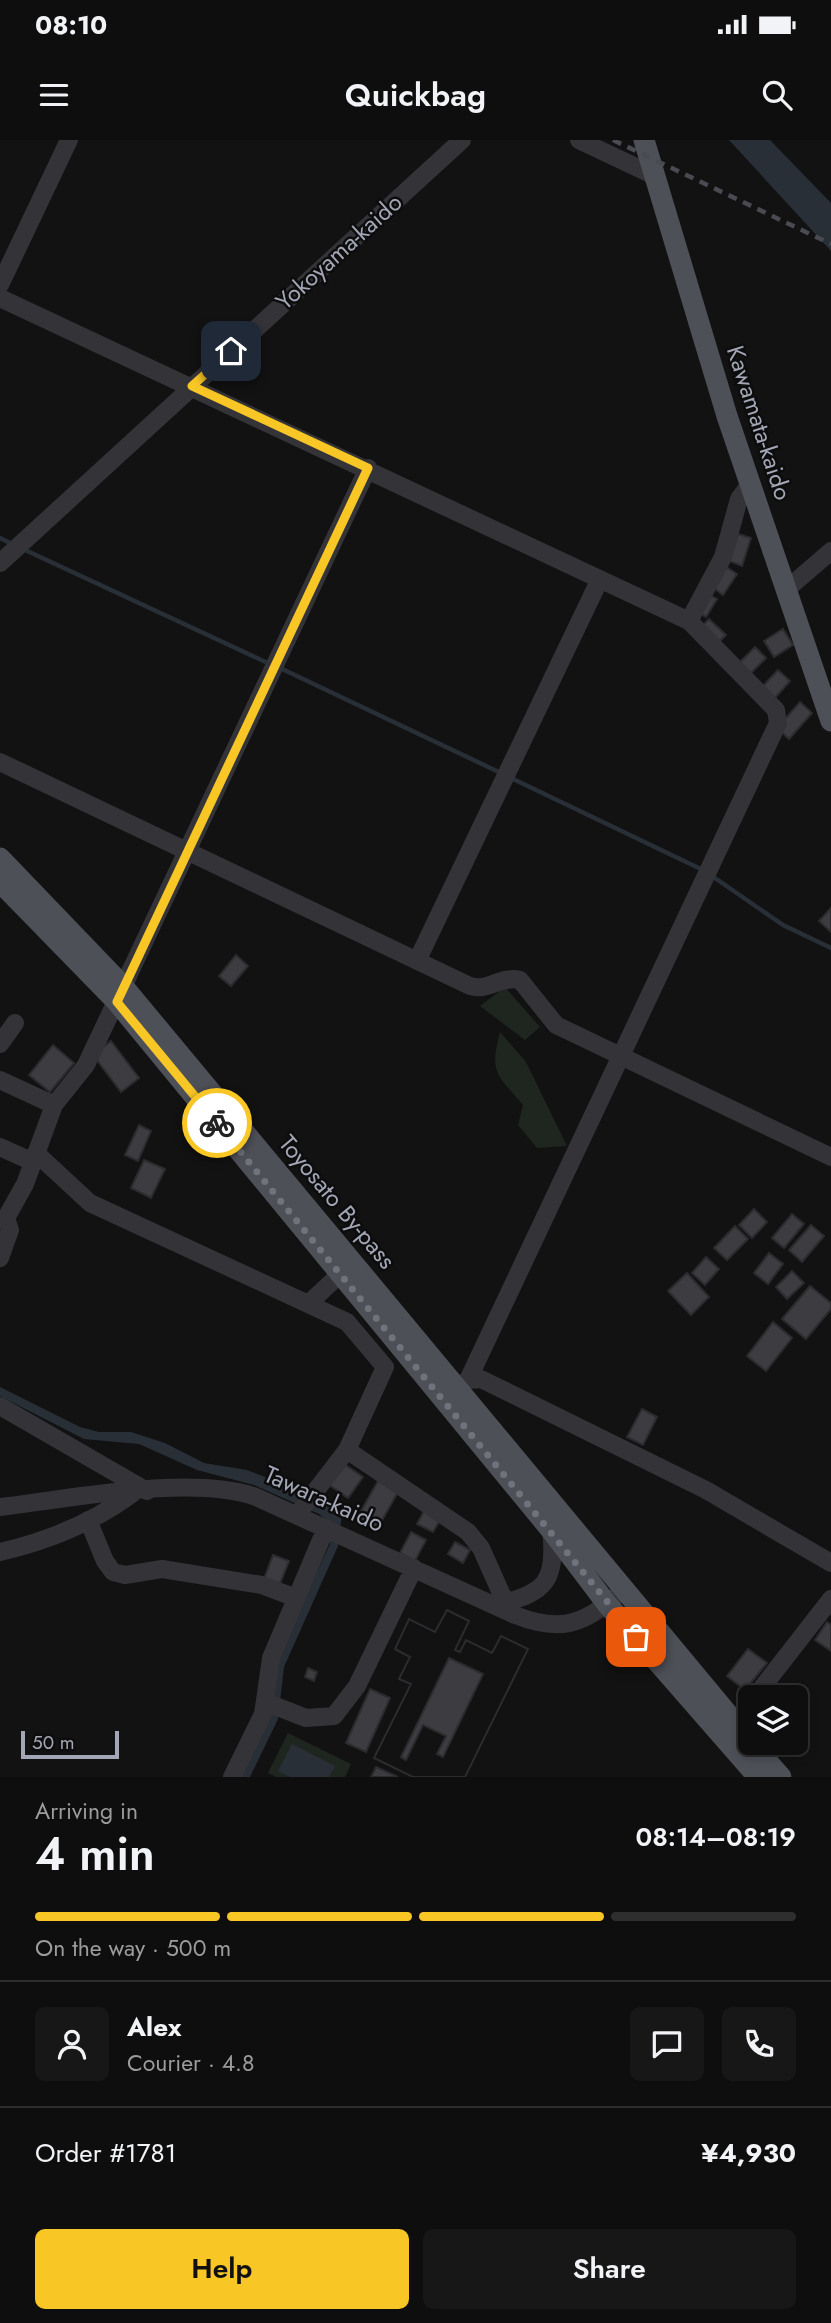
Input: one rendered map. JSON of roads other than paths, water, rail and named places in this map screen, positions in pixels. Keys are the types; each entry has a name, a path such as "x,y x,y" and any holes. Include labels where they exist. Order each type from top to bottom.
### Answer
{"main road":[{"name":"Kawamata-kaido","path":"644,140 727,416 831,721"},
{"name":"Toyosato By-pass","path":"0,858 119,993 347,1268 456,1388 624,1589"},
{"name":"Toyosato By-pass","path":"0,882 119,993"},
{"name":"Toyosato By-pass","path":"456,1388 551,1530 607,1604"},
{"path":"624,1589 725,1727 758,1777"},
{"path":"607,1604 725,1727 738,1735"},
{"path":"762,1755 781,1777"}],"street":[{"path":"0,285 69,140"},
{"name":"Yokoyama-kaido","path":"0,563 462,140"},
{"path":"579,140 655,176"},
{"path":"0,298 368,468 689,621 776,710 778,723 619,1058 456,1388"},
{"path":"0,1258 10,1230 6,1218 35,1158 54,1105 86,1065 368,468"},
{"path":"689,621 723,557 739,499 751,483"},
{"path":"787,589 831,551"},
{"path":"417,961 600,579"},
{"path":"0,762 478,989 512,977 520,980 556,1025 619,1058 831,1157"},
{"path":"0,1044 15,1023"},
{"path":"0,1080 54,1105"},
{"path":"0,1147 35,1158 90,1203 347,1322 385,1367 347,1450 297,1515"},
{"path":"308,1304 347,1268"},
{"path":"456,1388 481,1379 706,1490 831,1563"},
{"path":"0,1406 141,1492 110,1510 39,1543 0,1552"},
{"path":"347,1450 468,1532 481,1548 499,1604 520,1600 539,1590 550,1575 555,1561 551,1530"},
{"name":"Tawara-kaido","path":"0,1507 141,1492 225,1488 297,1515 499,1604 530,1621 562,1626 588,1616 624,1589"},
{"path":"88,1520 104,1562 113,1572 125,1575 162,1569 262,1585 296,1598"},
{"path":"232,1777 262,1714 271,1658 326,1528"},
{"path":"265,1702 306,1718 334,1716 357,1686 414,1568"},
{"path":"763,1685 831,1599"},
{"path":"725,1727 738,1714"}],"waterway":[{"path":"0,538 12,544"},
{"path":"23,549 272,665"},
{"path":"280,668 503,774"},
{"path":"511,778 705,871"},
{"path":"712,876 783,925 831,948"}],"railway":[{"path":"613,140 831,244"}]}
